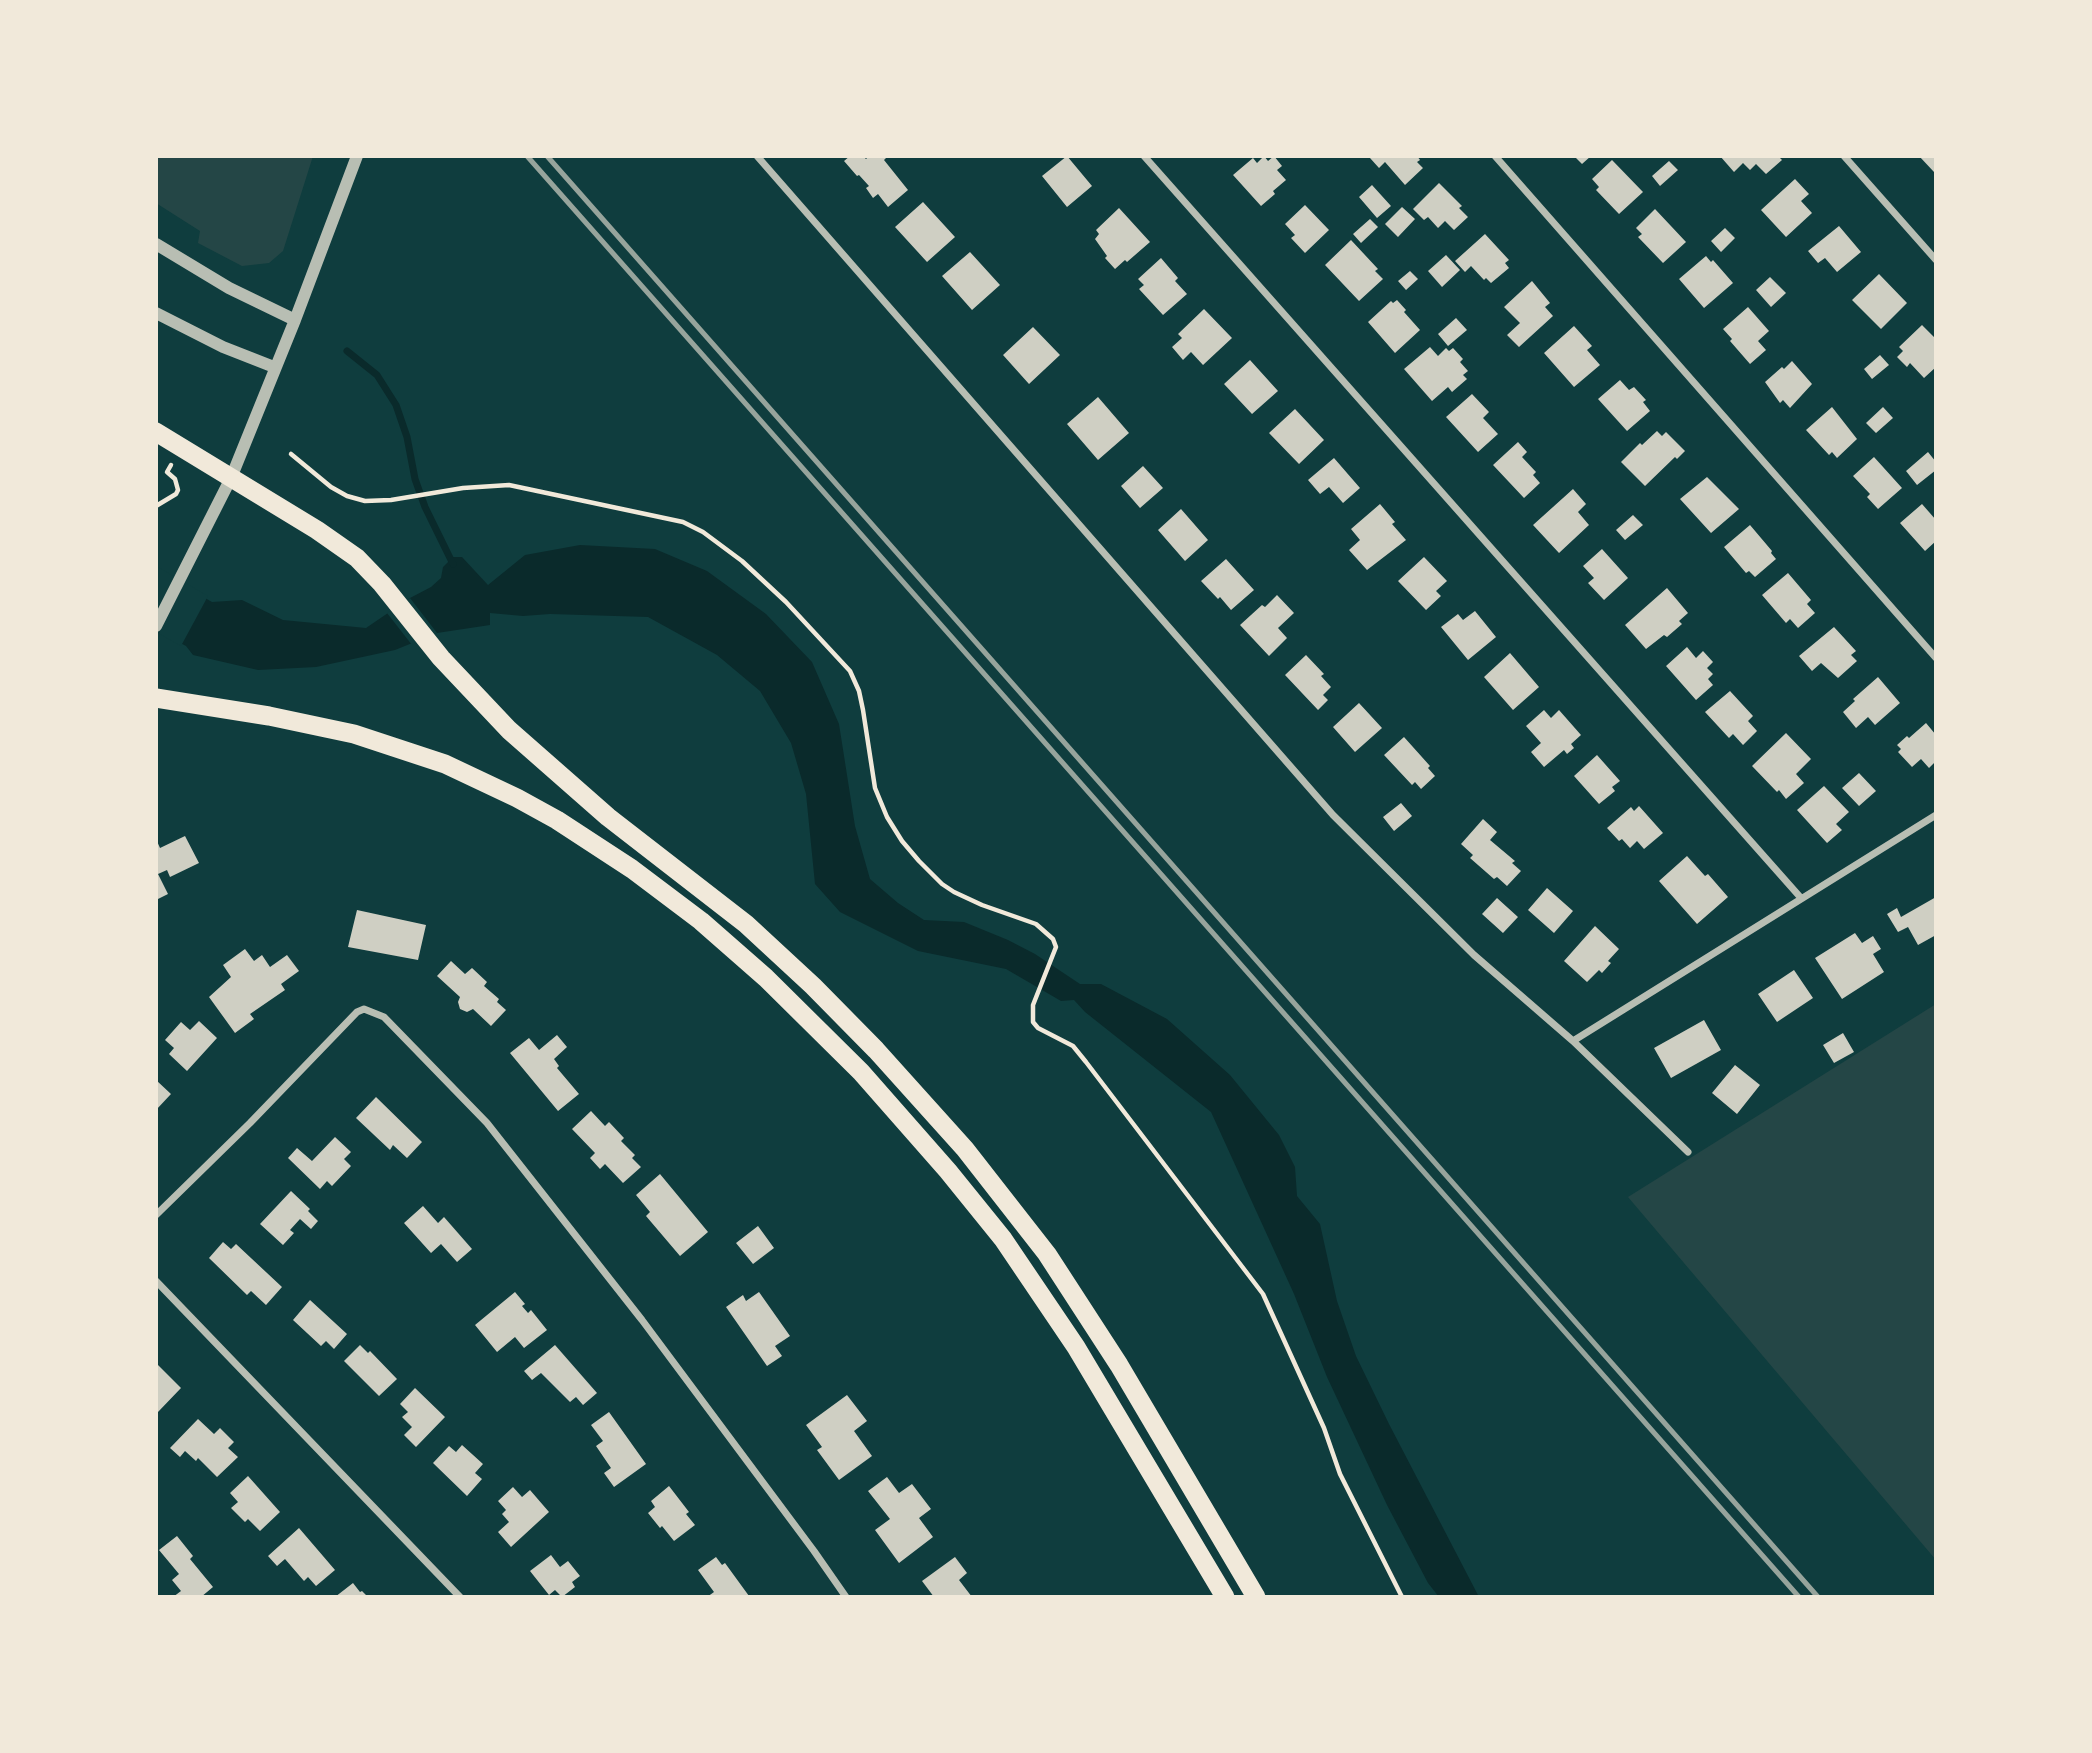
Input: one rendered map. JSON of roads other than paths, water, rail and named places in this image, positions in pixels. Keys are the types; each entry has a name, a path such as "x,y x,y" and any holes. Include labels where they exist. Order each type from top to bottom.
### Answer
{"highway":[{"path":"156,432 344,548 369,570 485,706 540,759 608,817 713,897 781,956 844,1017 944,1124 1020,1218 1072,1290 1256,1597"},
{"path":"156,698 332,729 398,747 445,764 517,797 566,825 632,869 701,921 775,986 861,1072 948,1171 1003,1239 1076,1347 1225,1597"}],"street":[{"path":"156,626 231,478 357,156"},
{"path":"757,156 1333,815 1474,954 1573,1041 1688,1152"},
{"path":"1144,156 1801,898"},
{"path":"1495,156 1936,658"},
{"path":"1844,156 1936,260"},
{"path":"156,244 229,288 295,320"},
{"path":"156,313 205,339 274,367"},
{"path":"1573,1041 1936,815"},
{"path":"156,1215 357,1012 364,1009 384,1017 487,1123 650,1331 814,1550 846,1597"},
{"path":"156,1281 460,1597"}],"waterway":[{"path":"347,351 377,375 396,405 425,507 453,564"}],"railway":[{"path":"527,156 1799,1597"},
{"path":"547,156 1818,1597"}]}
